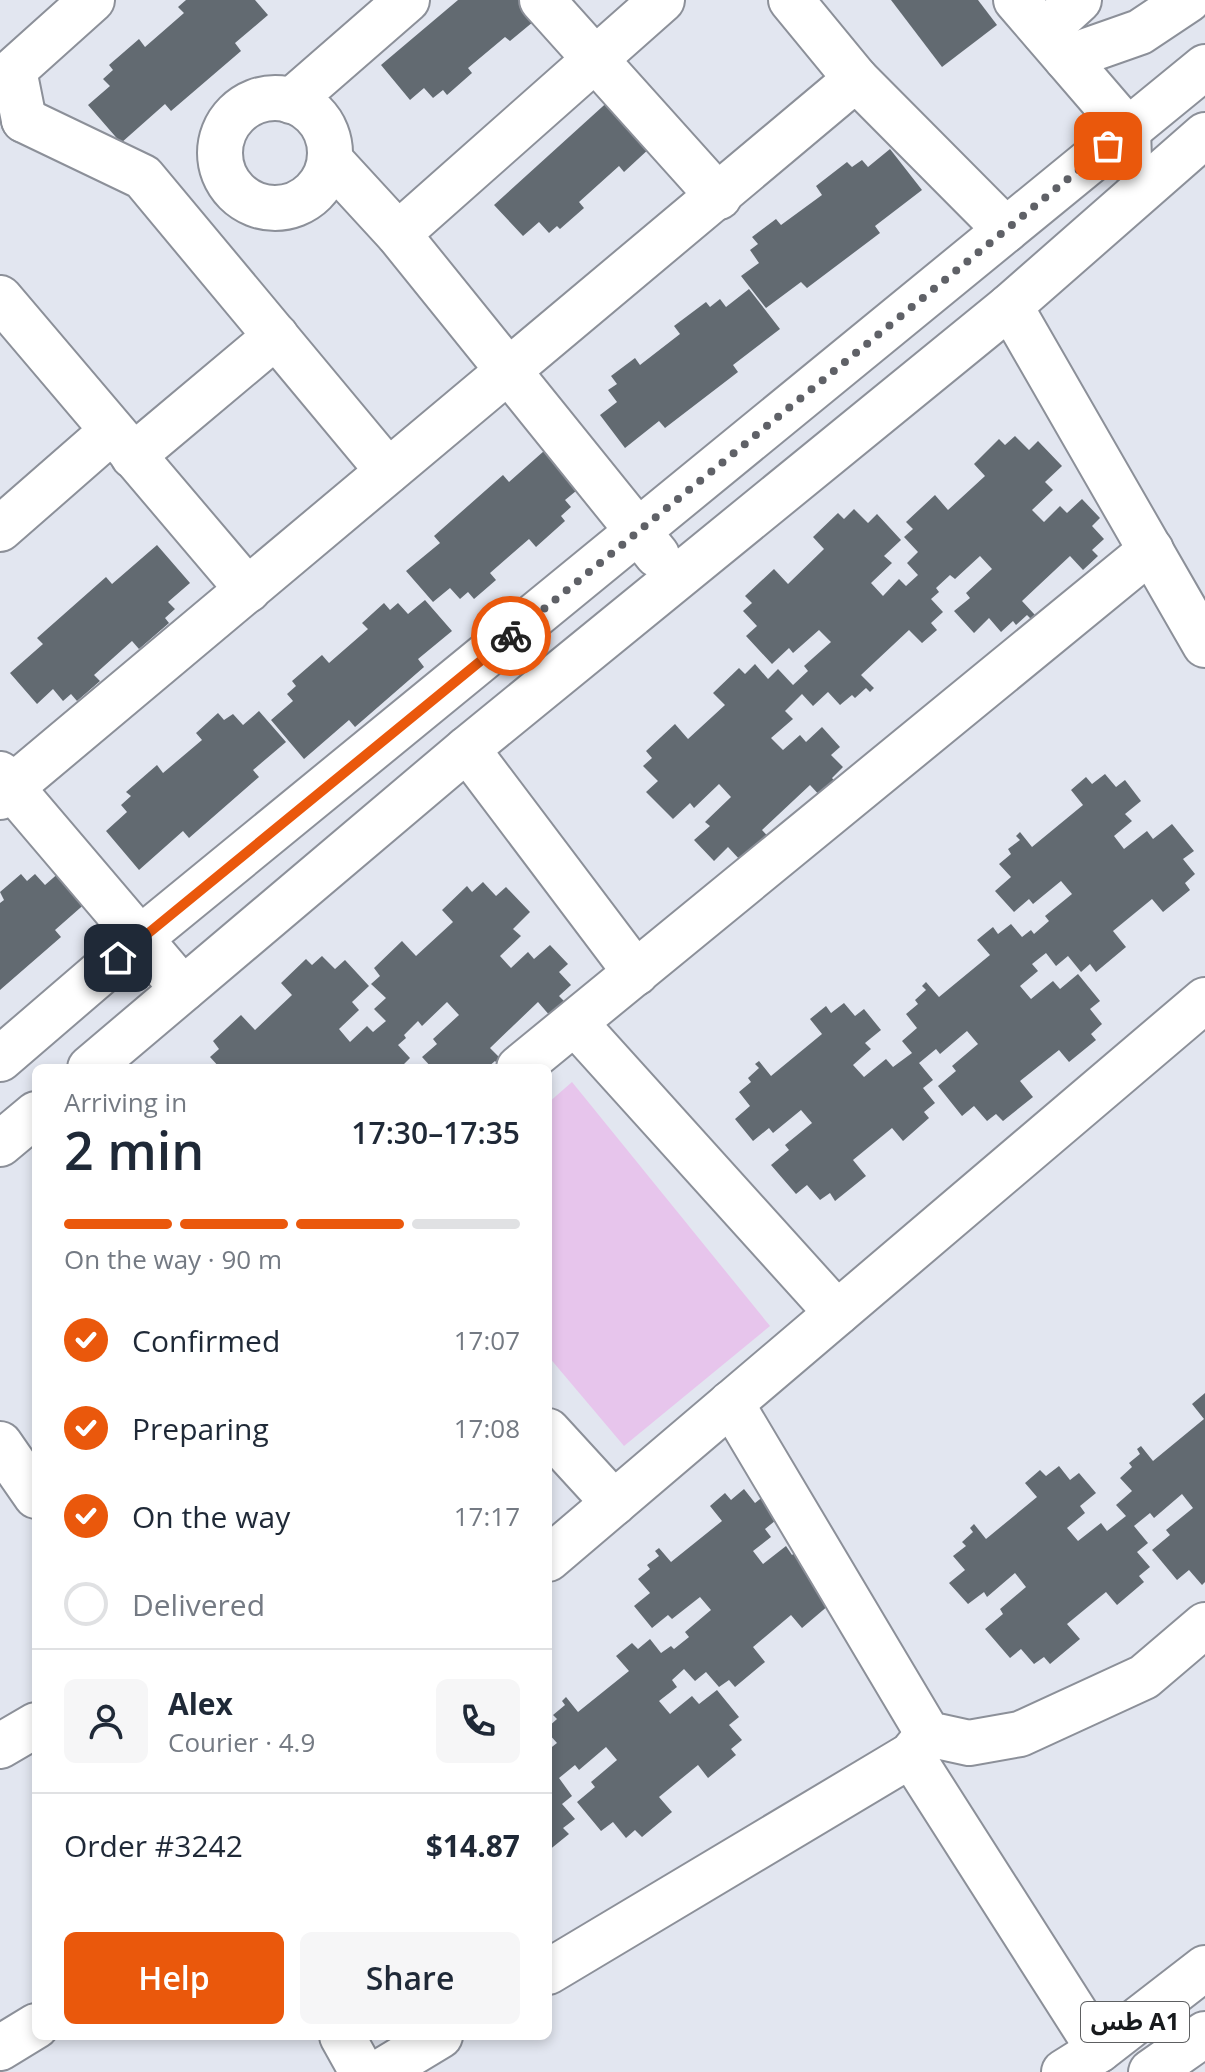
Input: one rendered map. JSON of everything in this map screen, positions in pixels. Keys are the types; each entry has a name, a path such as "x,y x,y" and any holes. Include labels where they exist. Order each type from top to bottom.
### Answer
{"main road":[{"path":"92,0 14,70 12,130 140,174 388,471"},
{"path":"291,101 407,0"},
{"path":"542,0 719,197"},
{"path":"398,234 662,0"},
{"path":"791,0 856,79 1006,230"},
{"path":"1016,0 1128,130 1126,206"},
{"path":"1055,45 1079,0"},
{"path":"1055,45 1140,32 1188,0"},
{"path":"0,1059 142,937 1205,67"},
{"path":"183,989 142,937 4,786 248,590 856,79"},
{"path":"271,98 291,101 308,109 321,123 329,140 330,160 325,176 302,201 286,207 268,208 237,194 220,164 220,147 225,128 237,113 253,103 271,98"},
{"path":"95,1064 467,749 1010,306 1205,135"},
{"path":"330,160 398,234 637,533 677,578"},
{"path":"1,302 248,590"},
{"path":"1010,306 1205,645"},
{"path":"0,529 276,336"},
{"path":"524,1064 1151,550"},
{"path":"467,749 636,973"},
{"path":"552,1556 1205,1000"},
{"path":"575,1023 837,1313"},
{"path":"0,1144 32,1117"},
{"path":"731,1403 920,1744 1081,2061"},
{"path":"552,1435 614,1503"},
{"path":"0,1444 32,1486"},
{"path":"552,1970 920,1744 969,1743 1020,1734 1144,1677 1205,1625"},
{"path":"0,1746 32,1727"},
{"name":"طس A1","path":"1081,2061 1205,1968"},
{"path":"0,2048 32,2028"},
{"name":"طس A1","path":"1151,2072 1205,2034"},
{"path":"344,2040 362,2072"},
{"path":"380,2072 433,2040"}],"shaded area":[{"path":"572,1082 770,1326 624,1446 552,1361 552,1100"}],"building":[{"path":"186,0 255,0 268,15 235,43 241,51 171,111 165,104 121,143 88,105 110,86 103,79 113,70 109,65 139,39 145,47 184,13 178,7"},
{"path":"458,0 537,0 539,17 510,41 505,37 468,68 472,73 447,95 443,90 433,98 424,88 410,100 381,65"},
{"path":"891,0 978,0 997,25 942,67"},
{"path":"634,78 651,147 624,172 619,166 579,202 584,208 560,229 557,226 549,233 539,222 523,236 494,205"},
{"path":"890,149 922,190 875,226 880,233 807,288 801,282 766,308 741,276 759,263 750,250 758,244 752,237 776,219 781,225 822,195 816,186 847,162 852,167 862,160 868,167"},
{"path":"749,289 780,329 733,365 738,372 665,428 659,421 625,448 600,415 617,402 608,390 617,384 611,376 635,358 640,365 680,334 674,326 706,302 710,307 720,299 726,307"},
{"path":"1015,436 1029,450 1038,441 1062,466 1045,482 1053,490 1032,510 1044,522 1060,506 1067,513 1082,499 1100,518 1092,526 1104,539 1092,550 1098,556 1083,570 1070,556 1022,601 1035,615 1031,619 1027,615 1016,625 1013,621 1001,632 989,618 974,633 954,611 970,598 966,593 992,569 980,556 955,579 950,575 936,588 939,592 931,599 943,612 931,623 937,630 922,643 909,630 861,675 874,688 870,692 866,688 840,705 828,692 813,706 802,694 785,711 793,719 771,738 783,750 800,735 806,742 822,727 840,747 831,755 843,767 832,778 838,785 823,799 810,785 762,830 775,844 741,861 728,847 714,861 694,840 710,826 705,822 731,797 719,784 694,808 690,803 673,819 646,792 658,781 643,766 652,758 646,751 675,724 688,739 725,705 713,693 739,668 745,674 755,664 768,679 778,669 793,685 808,671 804,666 831,642 819,630 793,653 789,648 772,664 746,636 757,626 743,611 752,603 745,596 774,569 788,584 824,549 813,537 838,513 844,519 854,509 868,523 877,514 901,540 884,556 892,563 871,583 883,596 899,579 906,586 918,575 907,563 918,552 904,537 913,529 906,522 935,495 948,510 985,476 974,464 999,439 1005,445"},
{"path":"553,443 587,482 565,500 571,507 561,516 565,521 536,547 529,539 490,573 496,580 474,599 468,592 460,599 450,588 433,602 406,571 440,543 434,536 503,475 509,482"},
{"path":"157,545 190,583 168,602 175,609 165,618 169,623 139,649 132,641 94,675 100,681 77,701 71,694 63,701 53,689 37,704 10,673 43,644 37,638 106,577 112,584"},
{"path":"425,600 452,631 418,659 424,667 355,727 349,720 304,759 271,720 293,701 287,694 296,686 292,681 322,655 329,663 368,629 362,623 384,603 390,610 398,603 408,614"},
{"path":"259,711 286,742 253,770 259,777 189,838 183,831 139,870 106,831 127,812 121,805 131,796 126,792 157,765 163,773 202,740 196,733 218,713 224,720 233,714 243,725"},
{"path":"1105,774 1116,787 1125,780 1141,801 1125,814 1132,821 1114,836 1124,849 1147,831 1153,839 1172,824 1194,851 1183,859 1195,874 1185,883 1190,890 1163,912 1152,899 1113,931 1126,947 1096,972 1090,964 1081,972 1068,956 1056,966 1046,953 1032,964 1038,971 1020,986 1031,999 1053,981 1060,989 1078,974 1100,1001 1090,1009 1102,1024 1091,1034 1096,1040 1069,1062 1059,1050 1020,1081 1033,1097 1003,1121 996,1114 987,1121 974,1106 962,1116 938,1086 956,1071 952,1066 978,1044 967,1031 940,1054 936,1049 919,1063 933,1080 923,1088 935,1103 924,1112 929,1118 903,1141 892,1128 853,1160 866,1176 835,1201 830,1193 820,1200 807,1185 796,1194 771,1165 789,1150 785,1145 812,1123 801,1110 773,1133 769,1128 753,1141 735,1119 750,1106 739,1092 751,1082 748,1078 759,1068 755,1064 759,1061 771,1076 822,1034 810,1019 826,1006 831,1013 844,1003 855,1016 864,1009 881,1030 865,1043 871,1049 853,1065 864,1077 886,1059 893,1067 912,1053 902,1041 917,1028 906,1014 918,1004 915,1000 926,990 922,986 926,982 939,997 990,955 977,940 993,927 998,934 1011,924 1022,937 1031,930 1034,934 1049,921 1045,916 1072,894 1061,881 1033,904 1029,899 1014,912 995,891 1011,877 999,864 1011,854 1008,849 1020,840 1016,836 1020,832 1032,847 1083,805 1071,790 1086,777 1092,784"},
{"path":"61,871 88,901 55,930 61,937 0,990 0,903 4,900 0,892 21,874 27,881 35,874 45,885"},
{"path":"483,882 496,896 506,887 530,912 513,929 521,936 500,956 511,968 528,952 534,959 550,945 568,964 559,972 571,985 559,996 566,1003 551,1017 538,1002 490,1048 503,1061 500,1064 495,1061 492,1064 428,1064 422,1057 437,1044 433,1039 459,1015 447,1002 422,1026 418,1021 404,1035 406,1038 398,1045 410,1058 404,1064 216,1064 210,1057 219,1049 213,1041 241,1015 255,1030 292,995 281,983 306,959 312,965 322,956 335,969 345,960 369,986 352,1002 359,1010 339,1029 350,1042 367,1026 373,1032 386,1021 374,1009 386,998 371,984 380,976 374,968 402,941 416,956 453,922 442,910 467,886 472,892"},
{"path":"1205,1393 1205,1582 1202,1585 1189,1570 1177,1580 1152,1550 1170,1535 1166,1530 1193,1508 1182,1494 1154,1518 1150,1513 1134,1526 1148,1543 1137,1552 1150,1567 1139,1576 1144,1582 1117,1605 1106,1592 1067,1624 1080,1639 1050,1664 1044,1657 1034,1664 1021,1649 1010,1658 985,1629 1003,1614 1000,1609 1026,1587 1015,1573 987,1597 984,1592 968,1604 949,1583 965,1570 953,1556 966,1546 962,1542 973,1532 970,1528 974,1524 986,1539 1037,1497 1025,1483 1040,1470 1046,1476 1059,1466 1070,1480 1079,1473 1096,1493 1080,1506 1085,1513 1067,1528 1078,1541 1101,1523 1107,1531 1126,1516 1116,1505 1132,1491 1120,1478 1132,1467 1129,1463 1140,1454 1137,1449 1141,1446 1153,1461 1204,1419 1192,1404"},
{"path":"744,1489 755,1503 764,1496 781,1516 765,1529 771,1537 753,1551 763,1564 786,1546 792,1555 811,1540 829,1605 802,1628 791,1615 753,1647 765,1662 735,1687 729,1680 719,1687 706,1672 695,1681 684,1669 672,1680 677,1687 659,1701 670,1714 692,1696 699,1704 717,1690 739,1717 729,1725 742,1740 731,1749 736,1755 708,1778 698,1765 659,1797 672,1812 642,1837 635,1830 626,1838 613,1822 601,1831 577,1802 595,1787 591,1782 617,1760 606,1747 579,1770 575,1765 559,1778 572,1796 562,1804 575,1819 563,1828 569,1834 552,1848 552,1747 557,1743 552,1737 552,1723 557,1719 553,1715 565,1705 562,1701 566,1697 578,1712 629,1671 616,1656 632,1643 638,1649 650,1639 661,1653 671,1646 674,1649 689,1637 685,1632 711,1610 700,1597 672,1619 668,1615 652,1628 634,1606 650,1593 638,1579 650,1569 647,1565 659,1556 655,1551 659,1548 671,1562 722,1521 710,1506 725,1493 731,1500"}],"way so far":[{"path":"511,636 1108,146"}],"route":[{"path":"118,958 511,636"}]}
